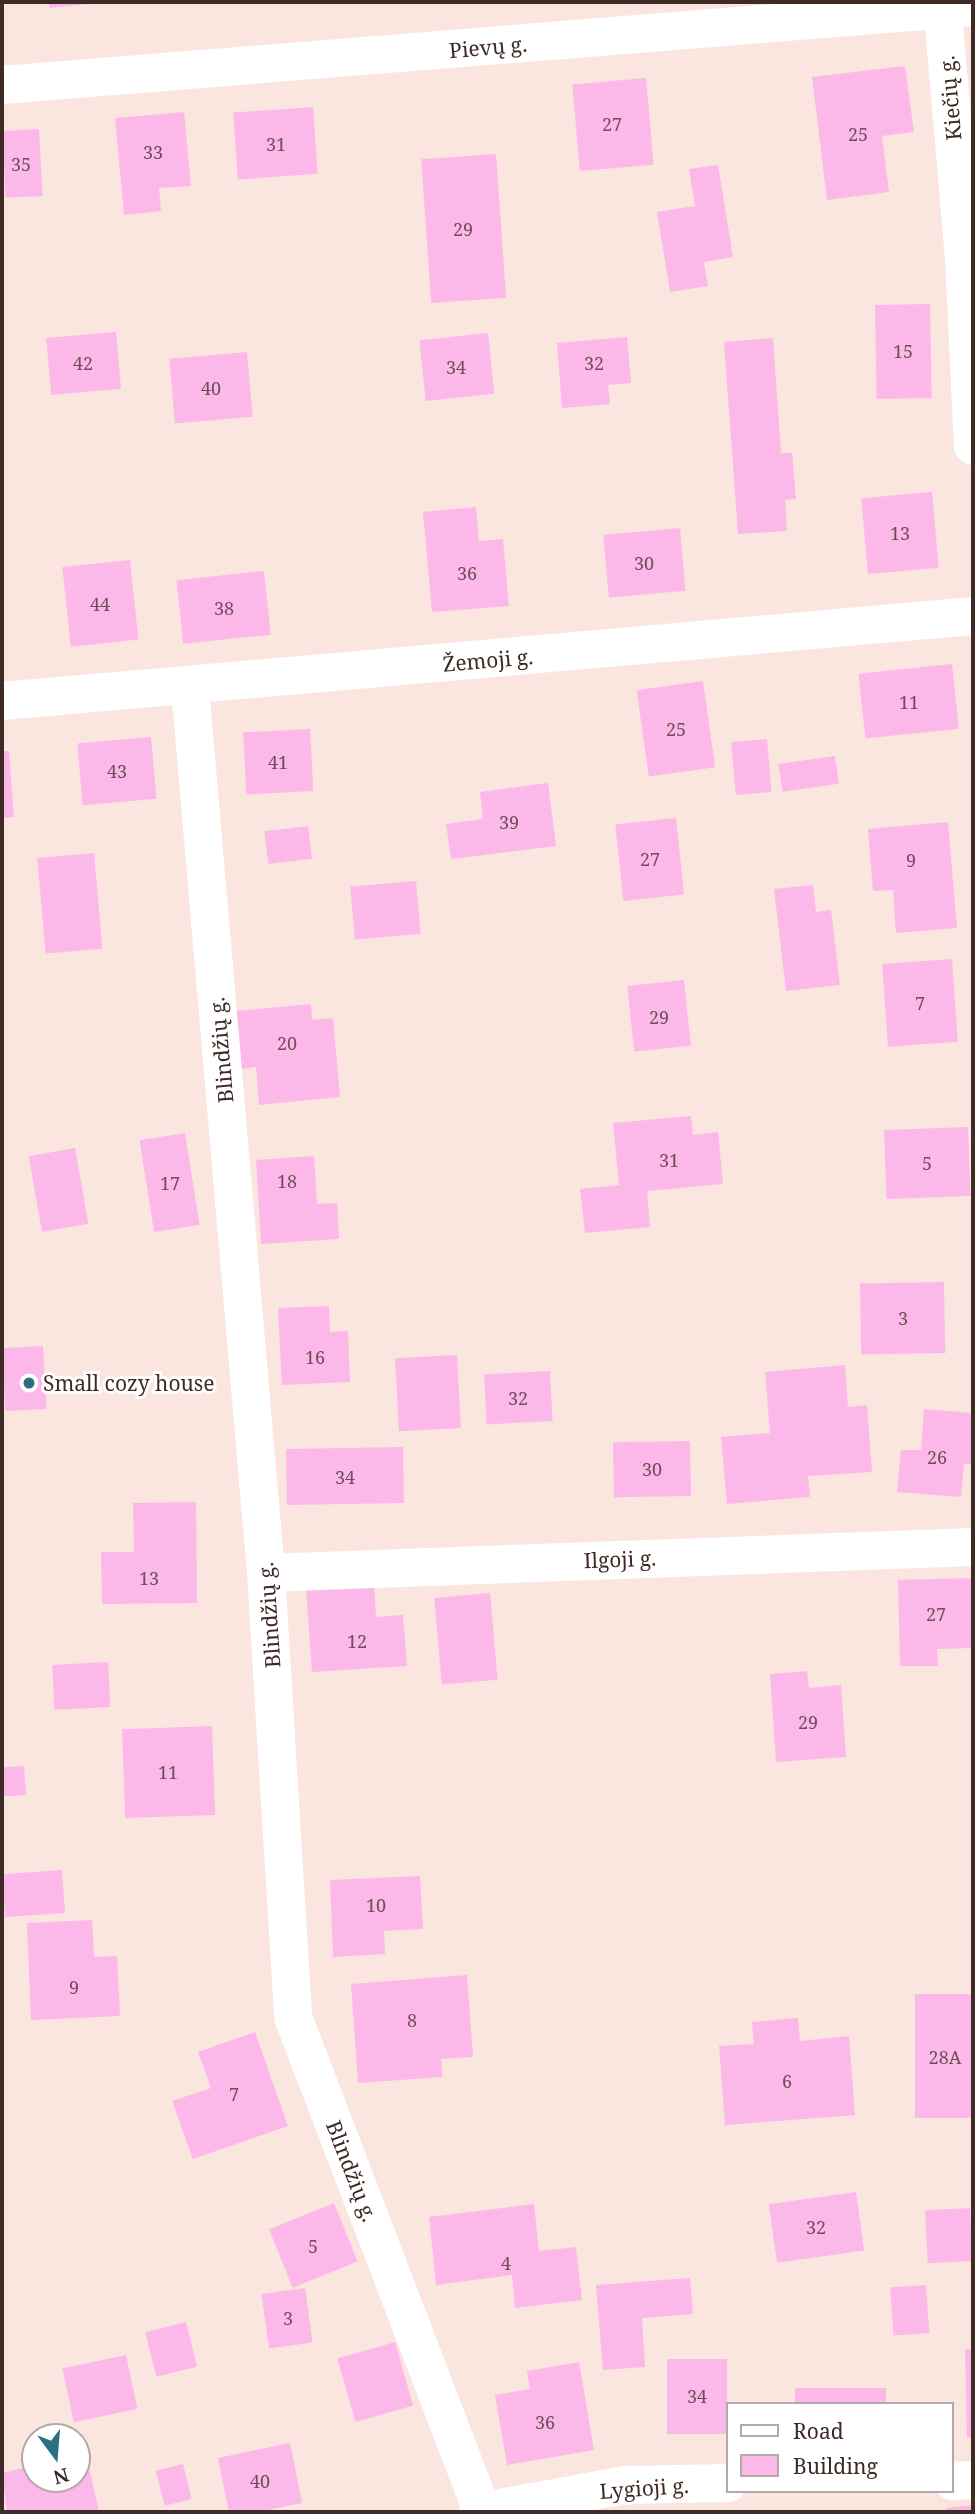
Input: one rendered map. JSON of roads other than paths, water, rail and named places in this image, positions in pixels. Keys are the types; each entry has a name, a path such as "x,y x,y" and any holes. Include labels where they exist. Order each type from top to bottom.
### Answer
{"street":[{"name":"Pievų g.","path":"2,85 952,6"},
{"name":"Kiečių g.","path":"952,6 973,446"},
{"name":"Žemoji g.","path":"2,701 190,687 973,616"},
{"name":"Blindžių g.","path":"190,687 266,1573 293,2017 480,2512"},
{"name":"Ilgoji g.","path":"266,1573 973,1547"},
{"path":"954,2480 973,2480"},
{"name":"Lygioji g.","path":"480,2512 625,2485 726,2483"}],"place":[{"name":"Small cozy house","path":"29,1383"}]}
